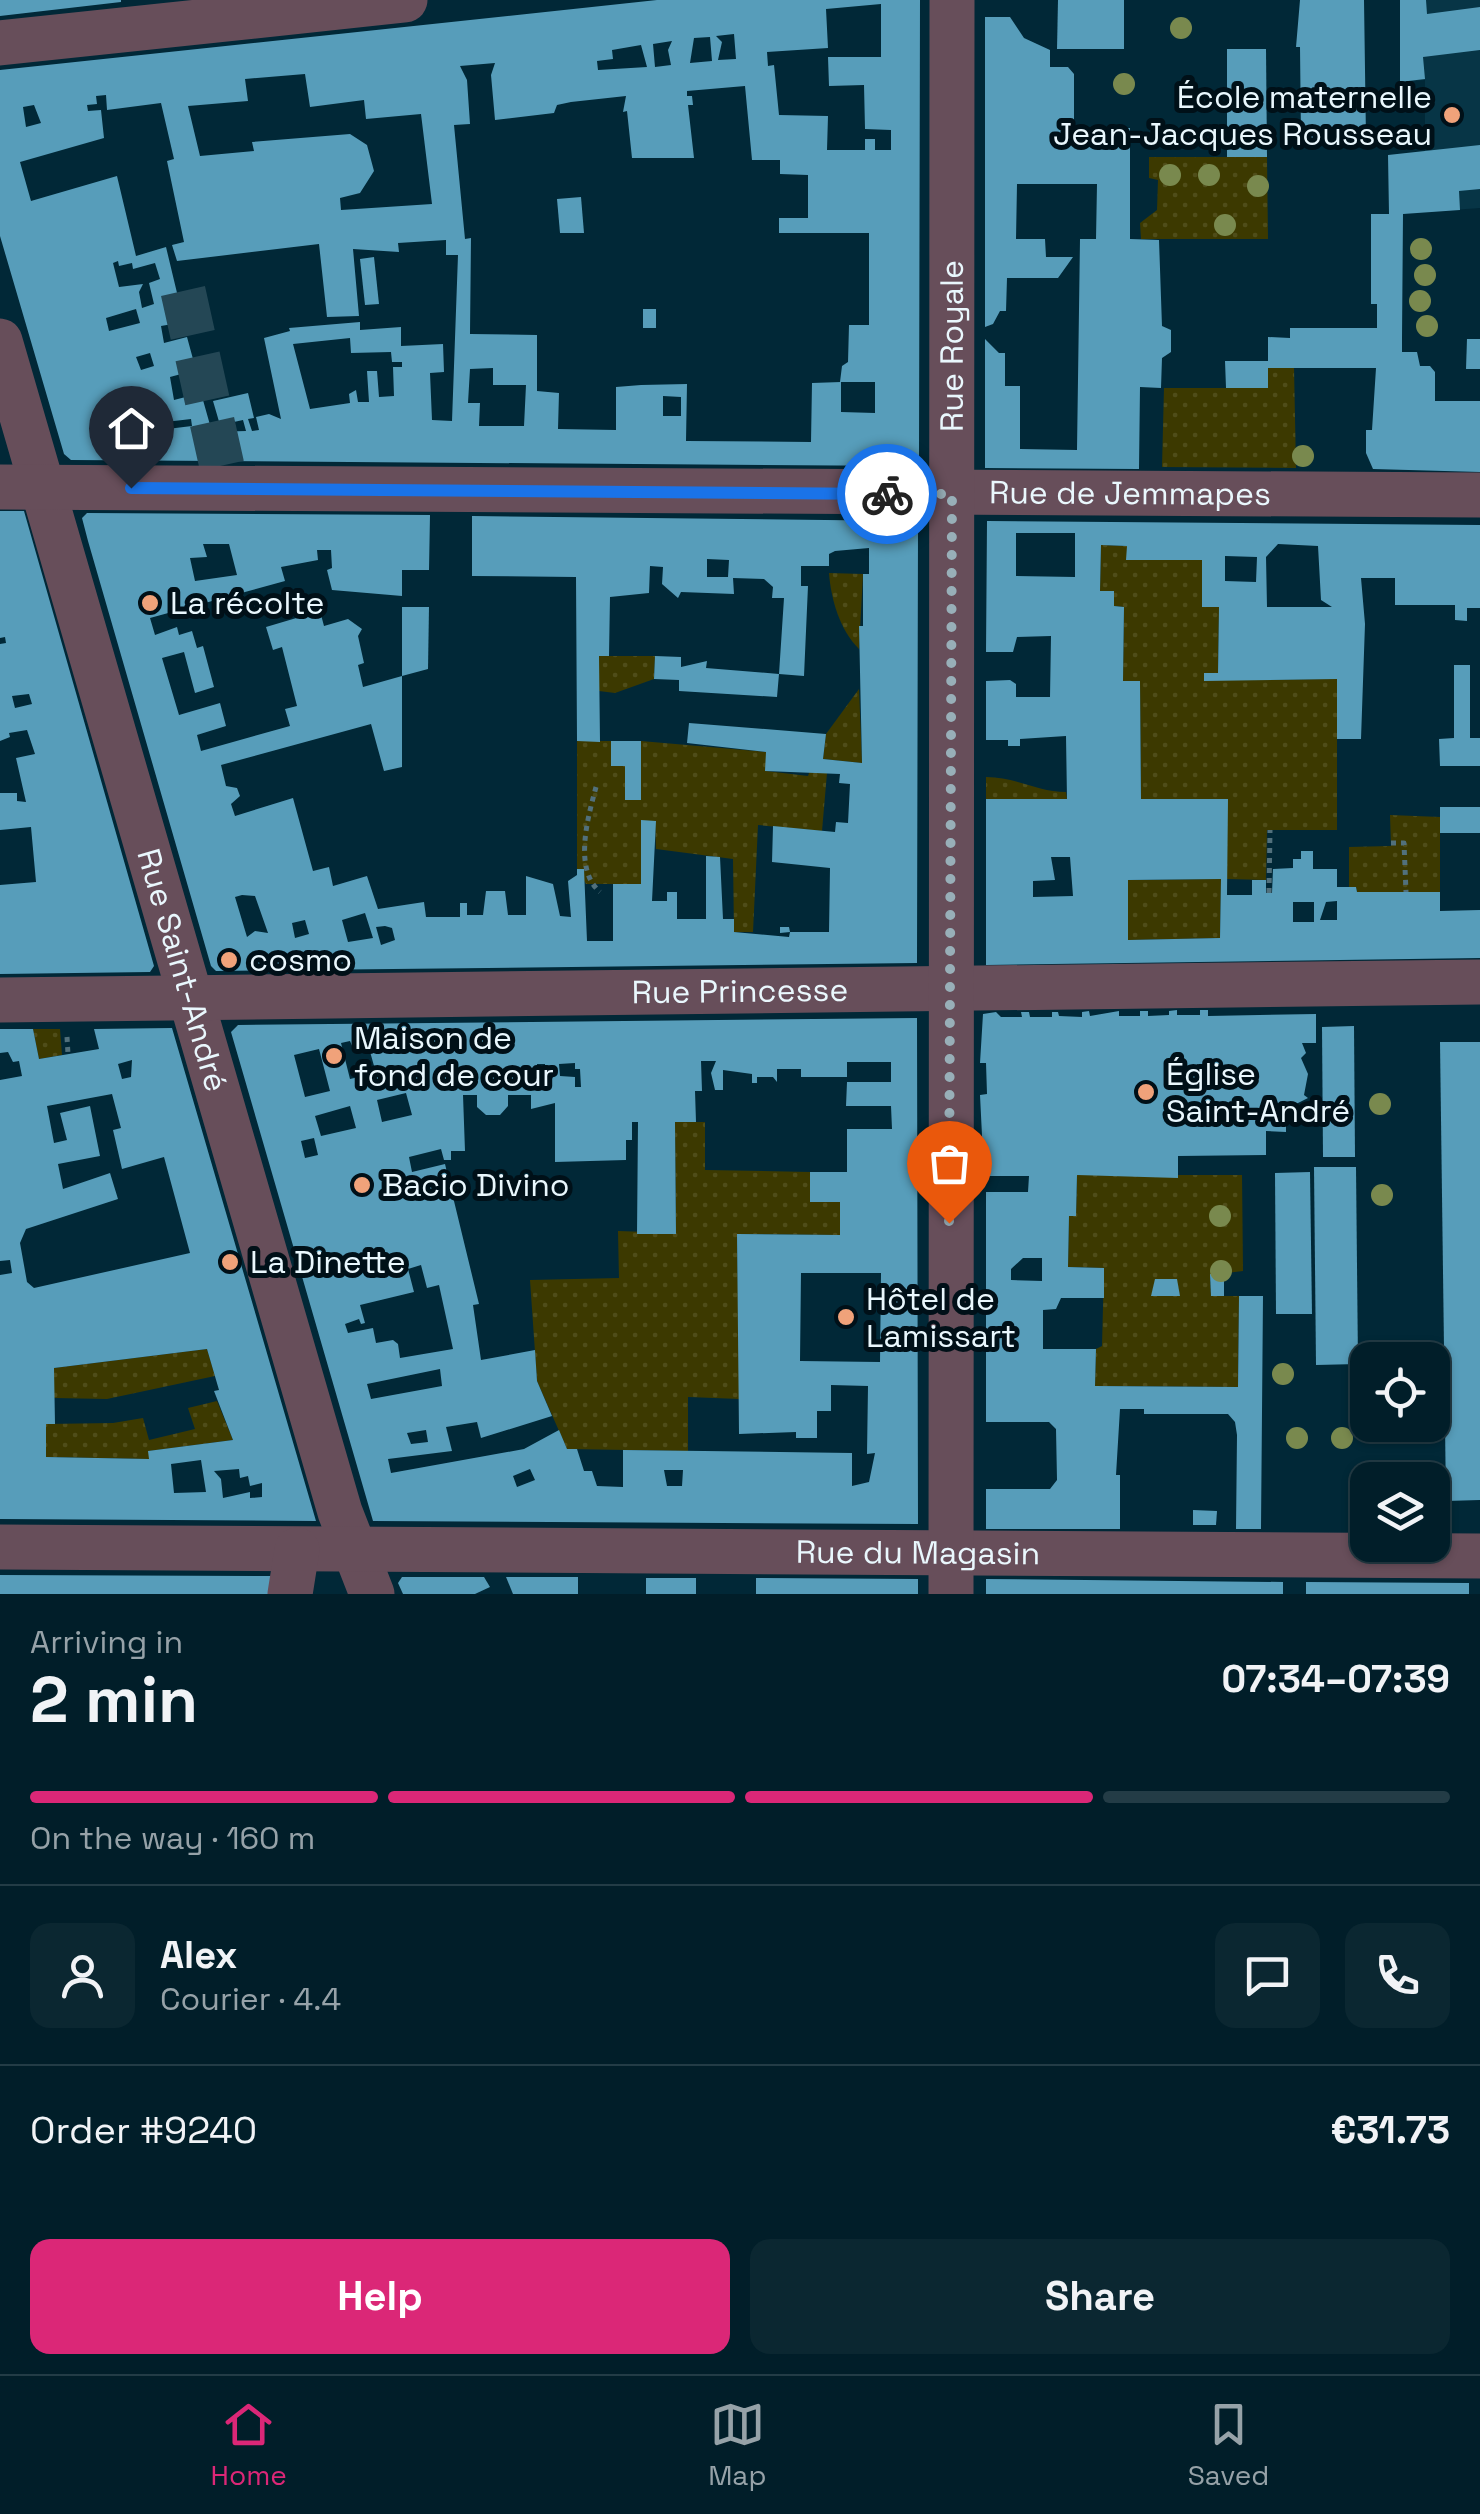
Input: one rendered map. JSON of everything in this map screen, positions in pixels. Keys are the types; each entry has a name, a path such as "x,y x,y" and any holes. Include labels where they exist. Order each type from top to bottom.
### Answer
{"street":[{"path":"0,43 405,0"},
{"name":"Rue Royale","path":"951,1574 952,0"},
{"name":"Rue Saint-André","path":"0,341 21,487 191,998 340,1512 372,1594"},
{"name":"Rue de Jemmapes","path":"21,487 1480,495"},
{"name":"Rue Princesse","path":"0,1000 191,998 602,979 949,990 1480,982"},
{"name":"Rue du Magasin","path":"0,1547 357,1551 951,1574 1480,1556"},
{"path":"290,1594 297,1550"}],"path":[{"path":"596,787 586,828 587,873 590,884 600,892"},
{"path":"1269,893 1270,830"},
{"path":"1391,843 1404,843 1406,892"}],"shaded area":[{"name":"École maternelle Jean-Jacques Rousseau","path":"1400,0 1480,0 1480,208 1425,212 1425,80 1400,82"},
{"path":"1149,157 1267,157 1268,239 1141,239 1140,223 1157,210 1158,180 1149,178"},
{"path":"1268,368 1294,368 1296,468 1162,467 1164,388 1267,388"},
{"path":"1101,545 1127,546 1127,560 1202,560 1202,606 1219,607 1218,673 1205,673 1205,680 1337,679 1337,830 1267,830 1266,880 1227,879 1227,800 1141,799 1140,682 1123,681 1124,607 1114,606 1114,591 1100,591"},
{"path":"829,573 863,574 859,649 838,614"},
{"path":"599,656 655,656 654,679 615,693 599,691"},
{"path":"859,689 862,763 823,759 826,734"},
{"path":"577,741 611,741 625,766 626,800 641,800 641,741 766,752 766,771 808,776 810,770 827,773 822,831 758,825 753,932 734,932 733,859 656,849 655,821 641,821 641,884 586,884 577,869"},
{"path":"986,777 1066,792 1067,799 986,799"},
{"path":"1390,815 1440,817 1440,892 1357,892 1356,887 1349,887 1349,847 1391,846"},
{"path":"1221,879 1220,938 1128,940 1128,880"},
{"path":"33,1029 60,1029 62,1055 39,1059"},
{"path":"675,1122 705,1122 705,1170 810,1172 840,1202 840,1235 737,1234 740,1399 688,1397 688,1451 567,1449 537,1381 530,1280 619,1278 618,1231 676,1233"},
{"path":"1077,1175 1242,1175 1243,1271 1210,1275 1211,1296 1239,1296 1238,1387 1095,1386 1096,1349 1102,1346 1104,1268 1068,1267 1069,1216 1076,1216"},
{"path":"207,1349 215,1376 107,1399 54,1398 54,1368"},
{"path":"217,1401 233,1440 149,1451 149,1459 46,1457 46,1424 113,1423 143,1418 149,1440 195,1429 188,1408"}],"building":[{"path":"0,0 121,0 121,2 0,16"},
{"path":"657,0 920,0 919,460 913,466 71,460 64,454 0,236 0,70","holes":["881,4 881,57 828,57 829,86 864,85 865,129 891,130 891,150 875,150 875,139 865,139 865,150 827,150 828,116 779,115 774,65 768,66 767,52 828,48 826,9","734,34 736,59 718,60 722,42 716,36","710,37 712,61 690,63 694,38","672,41 668,50 671,65 655,67 653,44","641,45 647,67 598,70 597,61 613,59 612,50","495,63 491,75 495,120 554,113 557,105 571,102 626,96 623,112 627,111 632,158 694,158 688,105 693,105 687,91 745,86 752,160 780,160 780,174 808,175 808,218 779,218 779,233 869,233 869,325 849,325 848,362 842,366 841,382 812,383 811,442 686,441 687,384 616,387 616,430 558,429 559,393 537,391 537,335 470,334 471,238 465,239 454,125 470,124 467,80 460,66","305,74 310,107 364,100 366,119 421,114 432,204 341,210 340,198 360,193 374,171 367,145 350,134 252,142 254,151 200,156 188,106 248,101 245,79","106,95 107,110 161,103 174,159 167,161 184,242 172,245 177,261 319,244 327,317 359,316 353,249 399,252 398,243 446,240 446,255 458,255 452,421 432,420 430,373 444,372 443,344 401,346 401,327 360,330 360,322 289,328 290,331 264,338 281,419 269,414 256,417 259,430 252,431 248,419 254,418 248,393 213,401 220,425 243,420 246,431 212,432 201,393 174,400 170,377 196,370 187,337 164,343 161,326 184,322 166,247 136,256 117,176 31,201 20,162 104,138 101,110 88,111 87,105 97,104 96,96","34,105 41,123 26,127 23,107","113,263 132,263 133,269 155,263 160,279 149,283 154,304 142,308 139,292 143,284 119,287","136,309 140,323 109,331 106,318","350,338 351,353 391,352 392,362 402,362 402,367 393,367 394,396 379,397 377,371 367,371 369,402 358,402 356,390 349,394 350,403 310,409 293,344","150,353 154,366 141,370 136,357","493,368 493,385 526,385 524,426 479,426 480,403 468,403 470,369","841,382 875,382 875,413 841,412","663,396 681,397 681,416 663,416","191,419 192,426 159,430 157,423"]},
{"path":"1058,0 1124,0 1124,49 1057,49"},
{"path":"1300,0 1364,0 1366,139 1301,139 1300,47 1296,47"},
{"name":"École maternelle Jean-Jacques Rousseau","path":"1400,0 1426,0 1427,14 1480,7 1480,50 1423,57 1425,79 1400,82"},
{"path":"985,17 1010,17 1024,38 1050,50 1050,67 1068,67 1074,74 1074,128 1130,128 1130,239 1159,240 1162,326 1171,330 1171,352 1162,358 1161,388 1140,387 1139,469 985,468 985,339 999,353 1005,353 1005,386 1020,386 1020,449 1077,450 1080,239 1096,239 1097,184 1017,184 1016,239 1045,239 1046,257 1073,257 1058,278 1007,278 1006,311 1000,311 993,324 985,327"},
{"path":"1227,49 1266,49 1267,157 1227,157"},
{"path":"1480,145 1480,189 1459,191 1460,210 1403,214 1402,352 1417,352 1420,366 1430,366 1435,372 1435,401 1480,401 1480,472 1373,469 1366,453 1366,430 1372,430 1376,368 1268,368 1268,388 1226,388 1225,361 1268,361 1268,337 1290,338 1290,328 1377,328 1377,304 1371,304 1371,214 1389,214 1388,155"},
{"path":"581,197 584,233 560,233 557,199"},
{"path":"374,257 379,304 365,305 360,259"},
{"path":"643,309 656,309 656,328 643,328"},
{"path":"1467,339 1480,339 1480,369 1466,369"},
{"path":"0,511 24,511 154,966 150,972 0,974 0,885 36,882 31,827 0,830 0,793 17,793 17,801 26,802 16,758 35,754 27,730 9,733 10,737 0,741 0,644 6,643 5,637 0,638","holes":["29,694 32,704 15,708 12,696"]},
{"path":"87,513 430,515 429,570 402,570 402,596 332,590 327,570 332,568 331,550 317,550 318,560 281,567 285,581 150,618 155,635 177,627 179,635 192,631 197,648 203,646 214,687 195,693 184,652 162,658 179,715 220,703 226,726 197,735 201,751 290,726 285,709 297,706 282,647 273,650 266,627 320,611 324,626 348,619 362,629 358,636 364,663 358,665 363,687 402,676 402,767 384,771 371,724 221,765 226,786 237,788 240,796 231,804 235,816 293,798 313,871 329,867 333,886 367,876 378,909 424,902 426,917 460,917 460,903 467,903 467,915 483,915 486,891 505,891 508,915 526,915 526,876 553,884 560,916 571,917 568,881 577,875 577,869 584,869 587,941 613,941 613,884 641,884 641,820 656,821 652,901 667,901 667,892 677,892 677,919 706,919 706,856 720,857 723,919 734,919 734,932 789,937 790,932 829,932 830,868 772,862 773,826 835,832 836,822 848,823 850,784 839,783 840,774 765,771 766,752 687,743 689,723 826,734 823,759 862,763 859,626 863,626 863,574 869,574 869,548 835,551 829,554 829,566 801,566 801,586 808,586 804,676 779,674 784,598 772,598 773,587 764,579 733,578 734,594 681,592 678,598 662,584 663,567 650,566 649,593 610,597 609,656 599,656 600,742 577,741 576,577 472,576 472,516 910,521 918,528 917,963 216,971 211,966 82,518","holes":["203,544 229,544 237,575 195,581 190,558 207,557","707,559 729,560 728,577 707,577","242,895 255,896 268,933 255,931 247,937 235,897","365,913 373,938 348,942 342,920","305,920 309,934 295,938 292,923","376,927 392,928 395,940 381,945"]},
{"path":"987,521 1480,525 1480,608 1467,608 1467,621 1455,620 1455,605 1395,605 1395,578 1361,578 1365,624 1361,739 1337,739 1337,679 1204,681 1204,673 1218,673 1219,607 1202,607 1202,560 1126,560 1127,546 1101,545 1100,591 1114,591 1114,606 1124,607 1123,681 1140,681 1141,799 1228,799 1227,895 1252,895 1252,880 1266,880 1266,893 1272,893 1273,869 1293,868 1293,859 1301,859 1301,851 1313,851 1313,869 1337,869 1337,887 1356,887 1357,892 1440,892 1440,911 1480,910 1480,958 986,965 986,799 1067,799 1066,736 1020,739 1020,746 1008,746 1008,740 986,740 986,681 1010,680 1016,684 1016,697 1050,697 1051,636 1017,637 1013,652 986,652","holes":["1016,533 1075,533 1075,577 1016,576","1278,544 1318,546 1321,600 1332,607 1267,607 1266,557","1225,556 1257,557 1256,582 1225,581","1051,857 1070,857 1073,896 1033,897 1033,881 1055,880","1221,879 1220,938 1128,940 1128,880","1337,901 1337,920 1320,920 1326,902","1293,902 1314,902 1314,922 1293,922"]},
{"path":"402,607 429,607 428,669 402,676"},
{"path":"655,656 681,657 681,667 707,661 706,668 779,674 777,697 679,691 679,680 654,679"},
{"path":"1454,665 1470,665 1470,738 1480,738 1480,766 1440,766 1439,739 1454,738"},
{"path":"611,741 641,741 641,800 625,800 625,766 611,766"},
{"path":"1440,807 1480,807 1480,833 1440,833"},
{"path":"1200,1010 1208,1010 1208,1016 1316,1014 1316,1043 1302,1043 1306,1053 1301,1058 1308,1074 1304,1095 1308,1098 1286,1109 1286,1132 1266,1131 1266,1155 1178,1156 1178,1178 1077,1175 1076,1216 1069,1216 1068,1267 1104,1268 1104,1298 1061,1298 1056,1309 1043,1310 1043,1349 1096,1349 1095,1386 1238,1387 1239,1296 1263,1296 1261,1529 1236,1529 1237,1435 1235,1422 1228,1414 1144,1414 1144,1409 1120,1409 1116,1475 1120,1475 1120,1529 986,1529 986,1489 1050,1489 1057,1480 1056,1429 1049,1422 986,1422 986,1192 1028,1192 1029,1176 984,1176 980,1095 987,1094 986,1063 980,1063 983,1014 1022,1017 1021,1012 1029,1012 1030,1017 1052,1017 1052,1012 1058,1012 1059,1016 1082,1017 1082,1012 1089,1011 1090,1016 1119,1011 1119,1016 1140,1016 1140,1011 1148,1011 1148,1016 1169,1015 1169,1011 1200,1015","holes":["1023,1258 1042,1258 1042,1281 1011,1280 1011,1269"]},
{"path":"917,1018 918,1524 373,1521 231,1032 238,1025","holes":["350,1041 355,1053 369,1048 376,1073 350,1079 341,1043","319,1049 330,1091 305,1097 294,1055","701,1061 716,1061 711,1073 715,1090 723,1090 723,1070 752,1074 752,1083 757,1083 757,1077 773,1077 777,1082 777,1069 801,1069 801,1077 847,1077 847,1062 891,1062 891,1082 847,1082 846,1106 891,1106 892,1129 847,1129 847,1172 810,1172 810,1202 840,1202 840,1235 737,1234 739,1434 796,1432 796,1438 817,1438 817,1411 831,1411 831,1385 868,1386 867,1454 875,1453 869,1482 852,1486 852,1453 623,1450 623,1487 597,1486 592,1471 584,1471 577,1449 567,1449 559,1430 524,1449 391,1473 388,1459 452,1451 446,1427 477,1422 481,1438 552,1416 537,1381 535,1350 481,1360 473,1305 479,1304 445,1164 412,1172 409,1157 441,1149 444,1160 451,1160 451,1151 465,1151 463,1095 477,1095 477,1107 486,1115 500,1115 508,1106 508,1095 531,1095 531,1109 555,1103 555,1162 626,1160 626,1140 632,1140 632,1122 638,1122 637,1234 676,1234 675,1122 696,1122 695,1091 702,1091","575,1063 575,1069 580,1069 581,1087 575,1087 575,1077 560,1076 559,1064","537,1064 545,1064 545,1073 555,1073 550,1083 537,1084","406,1093 412,1115 382,1122 377,1100","350,1106 356,1128 321,1136 315,1116","314,1138 318,1155 305,1158 301,1141","385,1254 389,1268 368,1273 352,1262","421,1265 427,1288 439,1285 453,1349 400,1358 398,1344 393,1340 376,1343 373,1328 348,1333 345,1324 359,1319 361,1324 365,1323 360,1305 414,1292 408,1269","801,1273 881,1273 880,1362 800,1361","440,1369 442,1386 371,1399 367,1384","426,1430 428,1442 411,1444 407,1433","530,1469 535,1480 517,1487 513,1476","664,1470 683,1470 682,1486 667,1486"]},
{"path":"1354,1026 1355,1157 1323,1157 1322,1027"},
{"path":"172,1028 316,1521 0,1519 0,1275 12,1273 10,1260 0,1261 0,1080 22,1076 19,1061 13,1062 8,1052 0,1053 0,1029 33,1029 39,1059 99,1049 94,1029","holes":["132,1060 131,1077 122,1079 118,1064","112,1094 121,1128 113,1130 122,1169 164,1157 190,1253 34,1288 27,1282 20,1243 26,1229 118,1199 110,1173 63,1189 58,1164 100,1156 90,1106 60,1113 67,1140 54,1143 47,1106","207,1349 219,1390 214,1391 233,1440 148,1451 149,1459 46,1457 46,1424 55,1424 54,1368","201,1460 206,1492 174,1493 171,1464","239,1469 240,1478 248,1476 250,1486 262,1483 262,1497 250,1498 250,1492 223,1498 221,1479 214,1471"]},
{"path":"1440,1042 1480,1042 1480,1500 1450,1501 1450,1462 1445,1462 1445,1442 1450,1442 1450,1342 1444,1342"},
{"path":"1314,1167 1356,1167 1358,1342 1350,1342 1350,1364 1316,1365"},
{"path":"1310,1172 1312,1314 1276,1314 1275,1173"},
{"path":"1210,1274 1224,1274 1224,1296 1211,1296"},
{"path":"1155,1279 1177,1279 1180,1296 1151,1296"},
{"path":"1193,1510 1217,1511 1216,1525 1193,1525"},
{"path":"0,1575 273,1576 270,1594 0,1594"},
{"path":"402,1577 484,1577 490,1587 475,1594 403,1594 398,1583"},
{"path":"506,1577 578,1577 578,1594 513,1594"},
{"path":"646,1578 696,1578 696,1594 646,1594"},
{"path":"756,1578 918,1579 918,1594 756,1594"},
{"path":"986,1579 1283,1582 1283,1594 986,1594"},
{"path":"1306,1582 1469,1583 1469,1594 1306,1594"}],"tunnel":[{"path":"183,291 227,489"}],"way so far":[{"path":"887,494 952,494 949,1223"}],"place":[{"name":"École maternelle Jean-Jacques Rousseau","path":"1452,115"},
{"name":"La récolte","path":"150,603"},
{"name":"cosmo","path":"229,960"},
{"name":"Maison de fond de cour","path":"334,1056"},
{"name":"Église Saint-André","path":"1146,1092"},
{"name":"Bacio Divino","path":"362,1185"},
{"name":"La Dinette","path":"230,1262"},
{"name":"Hôtel de Lamissart","path":"846,1317"}],"route":[{"path":"131,488 887,494"}]}
